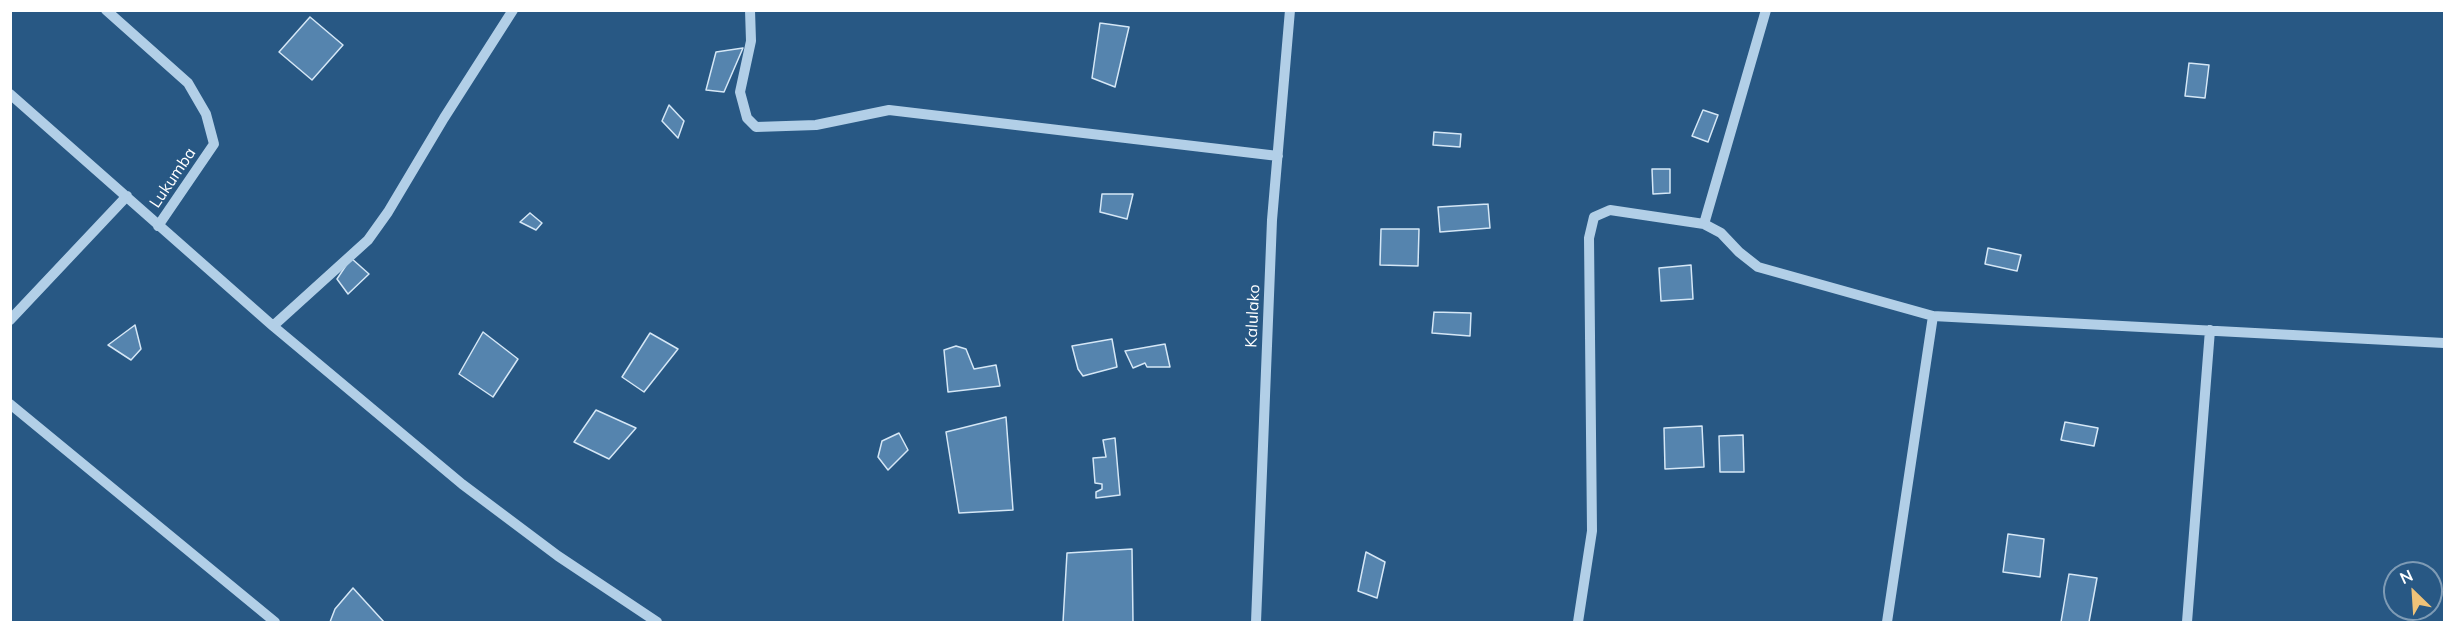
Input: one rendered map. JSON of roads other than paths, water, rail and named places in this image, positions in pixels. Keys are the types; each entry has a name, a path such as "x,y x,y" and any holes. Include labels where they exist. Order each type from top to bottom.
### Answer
{"street":[{"name":"Lukumba","path":"106,10 188,83 206,114 214,144 158,226"},
{"path":"273,326 368,240 388,213 444,118 513,10"},
{"path":"750,10 751,41 740,92 747,118 756,127 816,125 889,110 1278,156"},
{"name":"Kalulako","path":"1256,622 1272,232 1290,10"},
{"path":"1704,224 1766,10"},
{"path":"10,94 273,326 462,484 558,556 657,622"},
{"path":"10,320 127,196"},
{"path":"1578,622 1592,531 1589,238 1594,217 1610,210 1704,224 1721,233 1739,252 1758,267 1933,315 2445,343"},
{"path":"1887,622 1933,315"},
{"path":"2187,622 2211,330"},
{"path":"10,404 275,622"}]}
